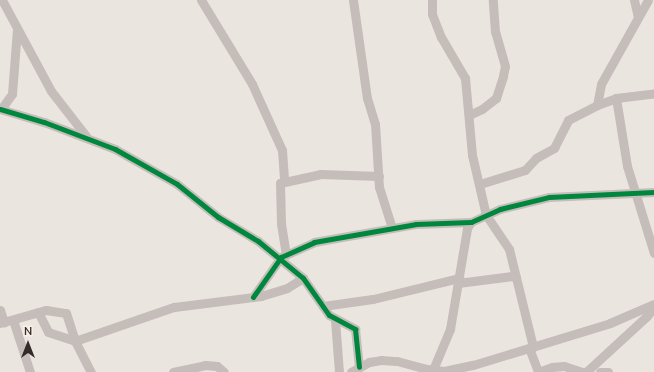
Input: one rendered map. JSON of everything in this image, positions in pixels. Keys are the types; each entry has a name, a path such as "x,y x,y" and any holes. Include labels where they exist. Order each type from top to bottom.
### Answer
{"street":[{"path":"2,0 51,91 76,127 90,140"},
{"path":"201,0 255,90 282,150 284,181 280,187 283,256"},
{"path":"353,0 367,98 374,124 382,198 392,228"},
{"path":"432,0 432,14 441,37 466,78 472,155 480,184 486,215 509,249 538,372 552,367 564,366 583,372"},
{"path":"469,115 482,109 496,98 503,76 505,66 495,32 493,0"},
{"path":"634,0 638,17"},
{"path":"596,105 601,84 616,61 648,0"},
{"path":"17,29 12,94 0,109 115,149 177,184 218,217 283,256 303,278 335,320 355,329 355,370 369,362 389,360 432,371 444,371 473,365 610,322 652,305"},
{"path":"480,184 525,170 536,158 554,148 568,120 596,105 616,98 654,93"},
{"path":"616,98 622,139 633,191 654,252"},
{"path":"284,181 320,174 379,176"},
{"path":"253,297 283,256 314,242 392,228 471,222 486,215 549,197 633,191 654,192"},
{"path":"432,371 450,329 466,228 471,222"},
{"path":"323,306 373,299 458,280 514,276 516,278"},
{"path":"38,312 48,332 75,341 174,307 253,297 287,288 303,278"},
{"path":"586,372 647,316 652,305"},
{"path":"0,310 30,372"},
{"path":"6,322 48,310 68,314 75,341 91,372"},
{"path":"335,320 339,372"},
{"path":"173,372 217,366 224,372"},
{"path":"600,372 608,372"}],"cycle path":[{"path":"0,109 44,122 115,149 177,184 218,217 258,241 303,278 329,315 355,329 359,367"},
{"path":"253,297 281,257 314,242 416,224 471,222 500,209 549,197 654,192"}]}
